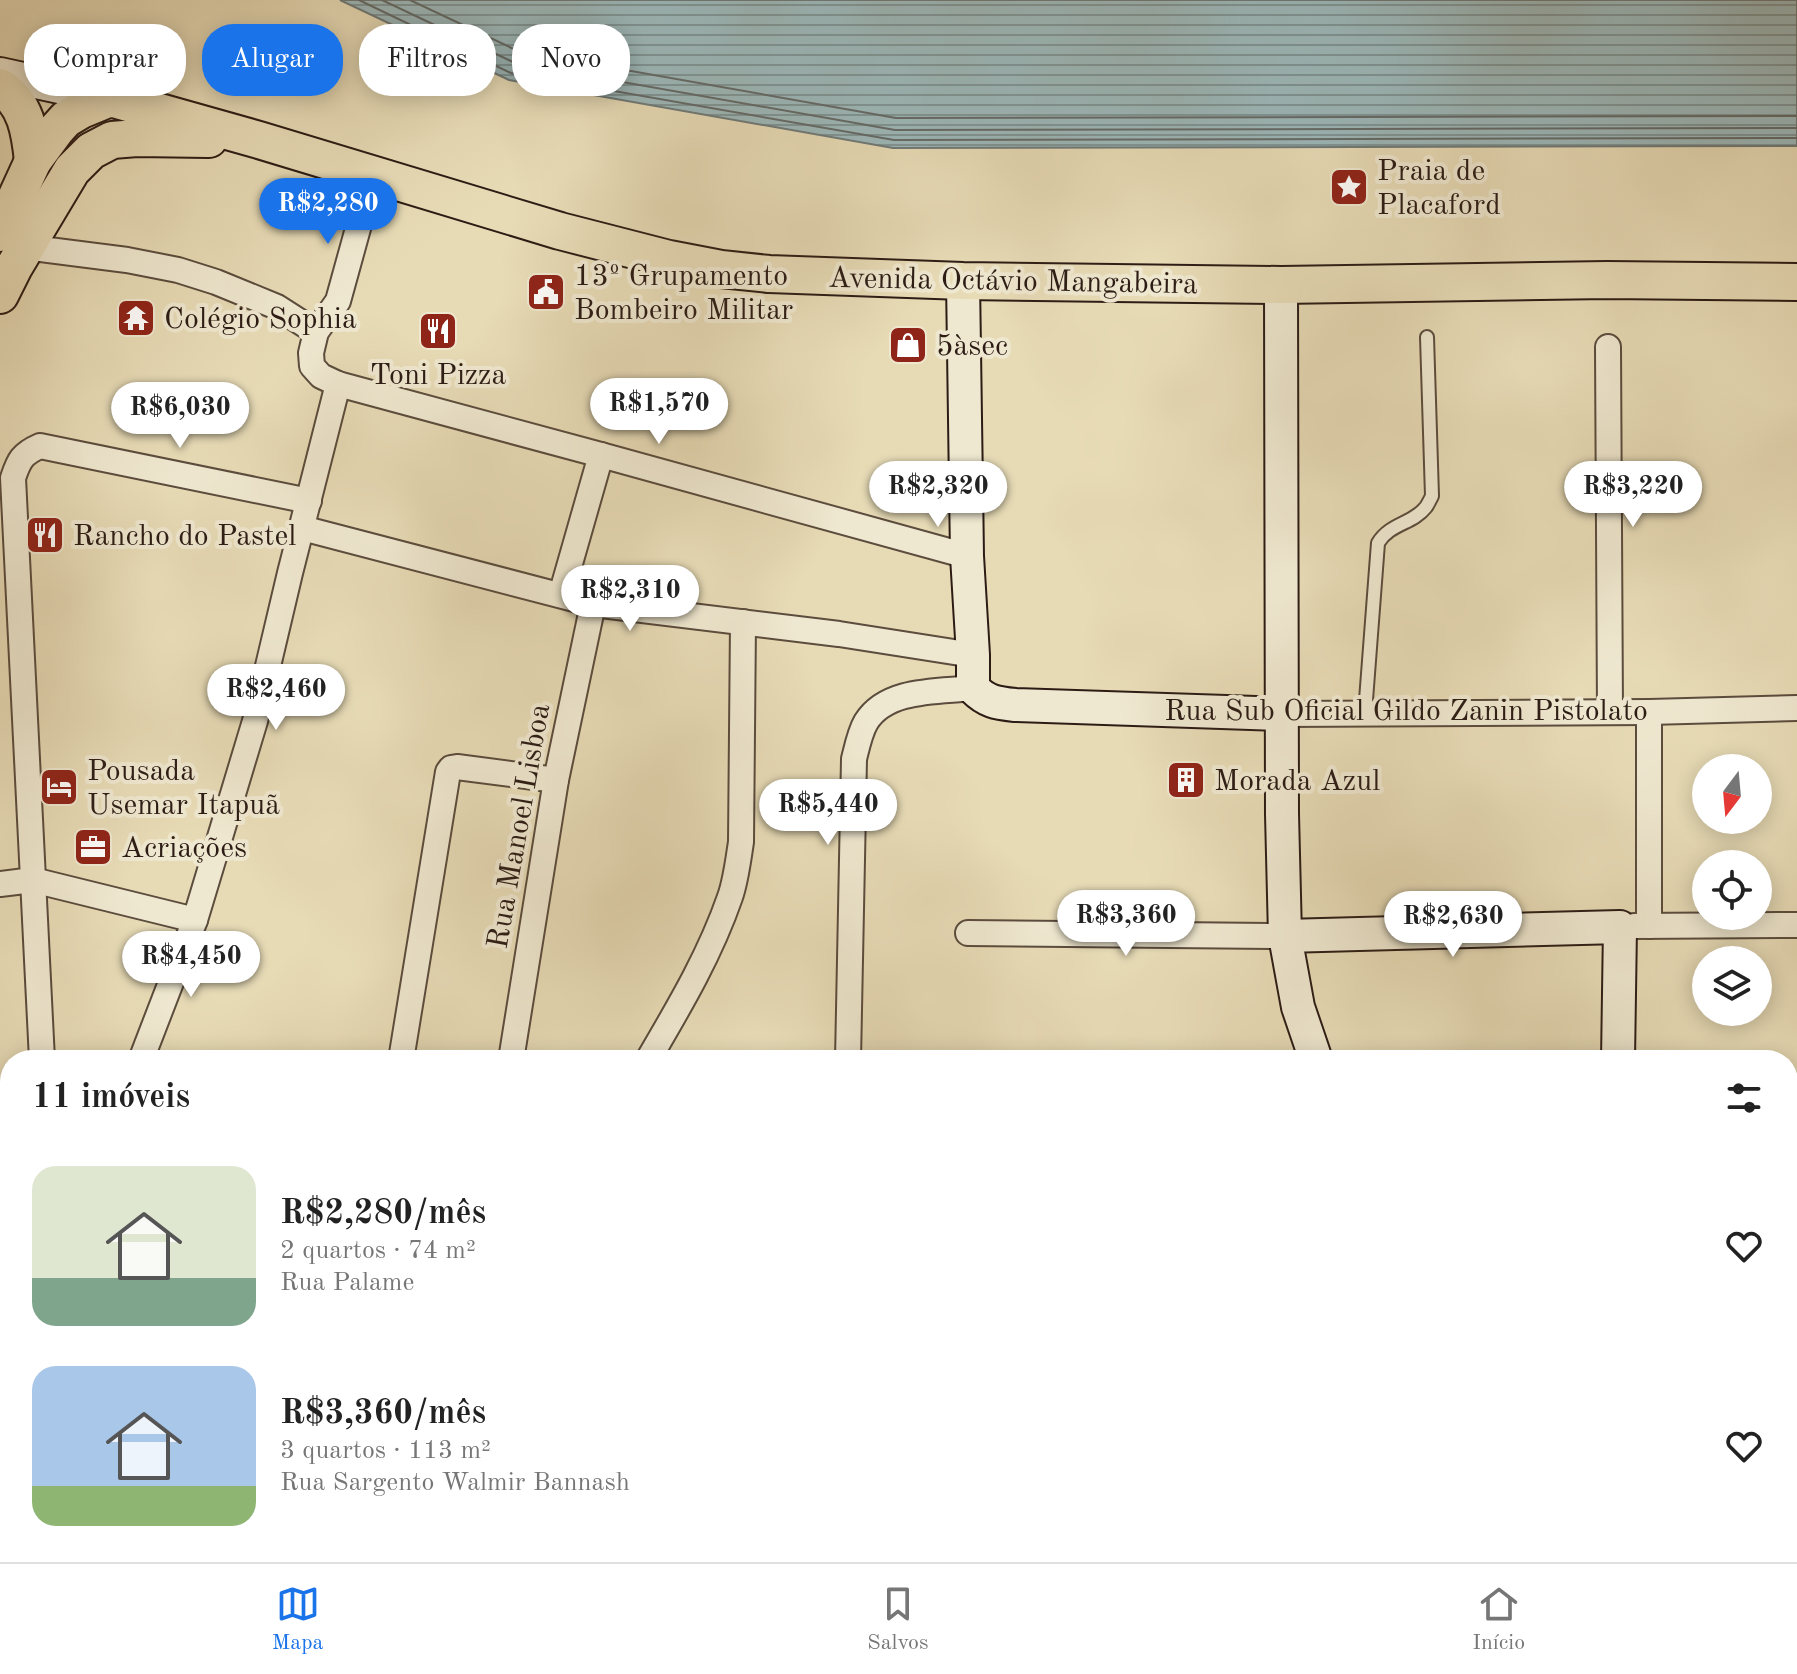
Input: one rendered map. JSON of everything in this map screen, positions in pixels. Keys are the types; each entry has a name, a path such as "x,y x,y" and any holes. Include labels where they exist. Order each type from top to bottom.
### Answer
{"main road":[{"path":"0,74 110,98"},
{"path":"0,87 15,99 23,113 30,133 33,161 0,295"},
{"path":"33,161 66,119 110,98"},
{"name":"Avenida Octávio Mangabeira","path":"110,98 560,231 721,269 769,274 963,281 1281,285 1607,280 1797,282"},
{"path":"13,240 72,170 91,151 112,140 259,140"},
{"path":"963,281 967,556 973,688"},
{"path":"1281,285 1285,936 1298,1007 1313,1050"},
{"name":"Rua Sub Oficial Gildo Zanin Pistolato","path":"973,688 983,698 1015,705 1283,714"},
{"path":"1285,936 1634,926 1619,1050"}],"street":[{"path":"373,174 338,301 316,332 311,353 312,366 321,376 338,384 967,556"},
{"path":"13,240 178,270 277,307 316,332"},
{"path":"1608,347 1610,711"},
{"path":"145,1050 195,920 255,721 338,384"},
{"path":"42,1050 13,478 18,463 26,452 40,446 309,501"},
{"path":"561,595 601,455"},
{"path":"302,528 593,604 839,634 973,655"},
{"name":"Rua Manoel Lisboa","path":"513,1050 556,780 593,604"},
{"path":"654,1050 698,974 730,898 736,875 741,842 743,622"},
{"path":"848,1050 854,759 860,739 866,722 879,708 895,698 973,688"},
{"name":"Rua Sub Oficial Gildo Zanin Pistolato","path":"1283,714 1797,708"},
{"path":"1649,712 1634,926 1797,925"},
{"path":"403,1050 448,772 457,767 556,780"},
{"path":"0,884 33,880 195,920"},
{"path":"968,933 1285,936"}],"lane":[{"path":"1365,713 1378,543 1383,534 1425,509 1432,496 1427,337"}],"water":[{"path":"340,0 1797,0 1797,146 893,148 599,96 630,96 630,24 512,24 512,81 496,74 496,24 391,24"}],"place":[{"name":"Praia de Placaford","path":"1349,187"},
{"name":"13º Grupamento Bombeiro Militar","path":"546,292"},
{"name":"Colégio Sophia","path":"136,318"},
{"name":"Toni Pizza","path":"438,331"},
{"name":"5àsec","path":"908,345"},
{"name":"Rancho do Pastel","path":"45,535"},
{"name":"Morada Azul","path":"1186,780"},
{"name":"Pousada Usemar Itapuã","path":"59,787"},
{"name":"Acriações","path":"93,847"}]}
